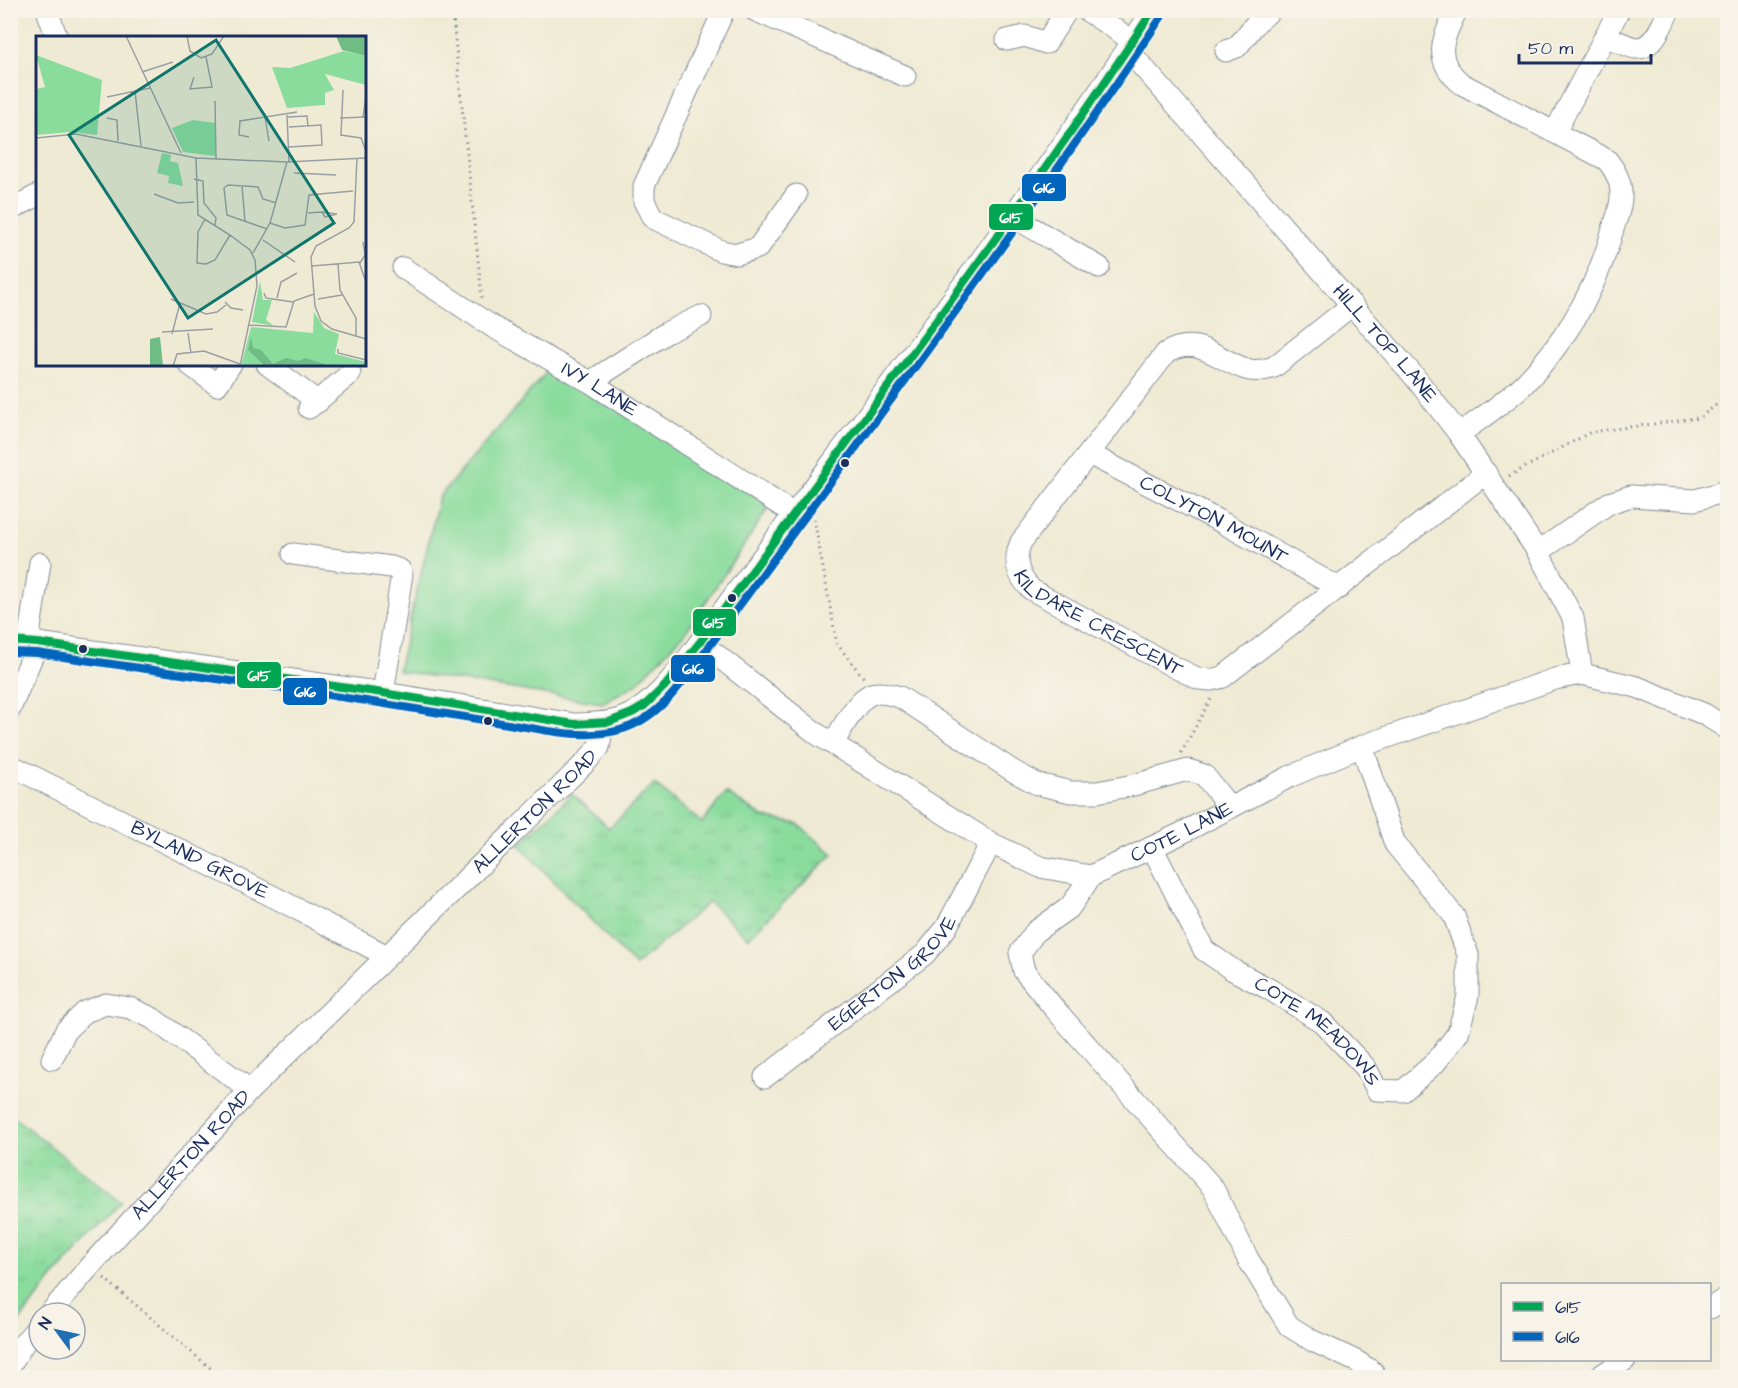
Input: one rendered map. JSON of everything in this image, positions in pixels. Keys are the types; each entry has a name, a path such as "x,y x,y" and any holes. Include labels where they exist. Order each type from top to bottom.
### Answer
{"street":[{"path":"47,10 56,36"},
{"path":"724,10 644,186 644,201 653,218 721,251 737,255 758,248 796,195"},
{"path":"754,10 904,76"},
{"path":"1007,40 1025,36 1046,43 1067,10"},
{"name":"HILL TOP LANE","path":"1086,10 1131,46 1414,376 1459,434 1538,552 1573,618 1582,674"},
{"name":"ALLERTON ROAD","path":"60,1301 250,1090 586,762 599,747 603,723 621,718 640,708 678,670 1012,216 1131,46 1153,10"},
{"path":"1226,51 1237,47 1257,22 1271,10"},
{"path":"1457,10 1444,36 1442,46 1450,72 1462,84 1607,160 1617,176 1622,194 1605,258 1573,322 1554,350 1524,384 1459,434"},
{"path":"1555,132 1619,10"},
{"path":"1605,36 1637,48 1644,46 1654,39 1669,10"},
{"path":"10,210 36,196"},
{"path":"1012,216 1099,267"},
{"name":"IVY LANE","path":"403,268 484,321 590,382 794,514"},
{"name":"KILDARE CRESCENT","path":"1223,677 1205,680 1174,667 1032,590 1025,584 1017,567 1021,542 1161,358 1173,349 1180,346 1195,346 1246,369 1265,370 1274,367 1352,305"},
{"path":"590,382 666,333 701,316"},
{"path":"192,366 217,385 230,366"},
{"path":"269,366 313,405 350,374"},
{"name":"COLYTON MOUNT","path":"1089,454 1226,524 1339,588"},
{"path":"1223,677 1339,588 1489,479"},
{"path":"1538,552 1609,503 1631,496 1695,500 1728,489"},
{"path":"293,554 400,570 402,574 383,693"},
{"path":"10,709 40,562"},
{"path":"25,642 383,693 574,724 603,723"},
{"path":"700,642 817,734 991,843 1040,867 1091,876 1070,907 1036,931 1020,953 1024,971 1213,1188 1248,1259 1289,1326 1313,1341 1356,1361 1377,1377"},
{"name":"COTE LANE","path":"1091,876 1289,777 1362,746 1555,679 1582,674 1637,687 1704,714 1728,729"},
{"path":"834,744 853,710 870,694 884,693 900,697 1013,771 1037,784 1071,792 1097,792 1134,785 1188,770 1204,775 1230,808"},
{"name":"COTE MEADOWS","path":"1152,847 1204,950 1233,970 1322,1022 1365,1068 1377,1090 1403,1091 1436,1062 1458,1033 1468,996 1468,955 1454,916 1395,844 1362,746"},
{"name":"BYLAND GROVE","path":"10,765 387,956"},
{"name":"EGERTON GROVE","path":"765,1077 925,954 946,928 991,843"},
{"path":"52,1059 66,1030 86,1012 106,1004 130,1008 152,1018 250,1090"},
{"path":"10,1365 27,1339"},
{"path":"1600,1377 1622,1361"}],"path":[{"path":"452,10 484,321"},
{"path":"1489,479 1591,432 1700,418 1728,396"},
{"path":"809,494 837,644 876,694"},
{"path":"1168,776 1223,677"},
{"path":"90,1266 222,1377"}],"green space":[{"path":"552,366 770,506 685,633 635,685 602,703 398,671 439,497"},
{"path":"654,784 702,823 726,793 763,817 798,824 833,854 748,938 709,902 635,966 519,845 572,794 609,828"},
{"path":"11,1115 121,1202 56,1274 35,1301 27,1301 27,1311 11,1332"}],"transit line":[{"name":"615","path":"10,641 38,643 383,693 574,724 609,722 632,713 644,706 665,686 700,642 987,250 1153,10"},
{"name":"616","path":"10,652 37,653 303,691 564,733 606,733 634,725 659,707 690,672 996,256 1162,16"}]}
